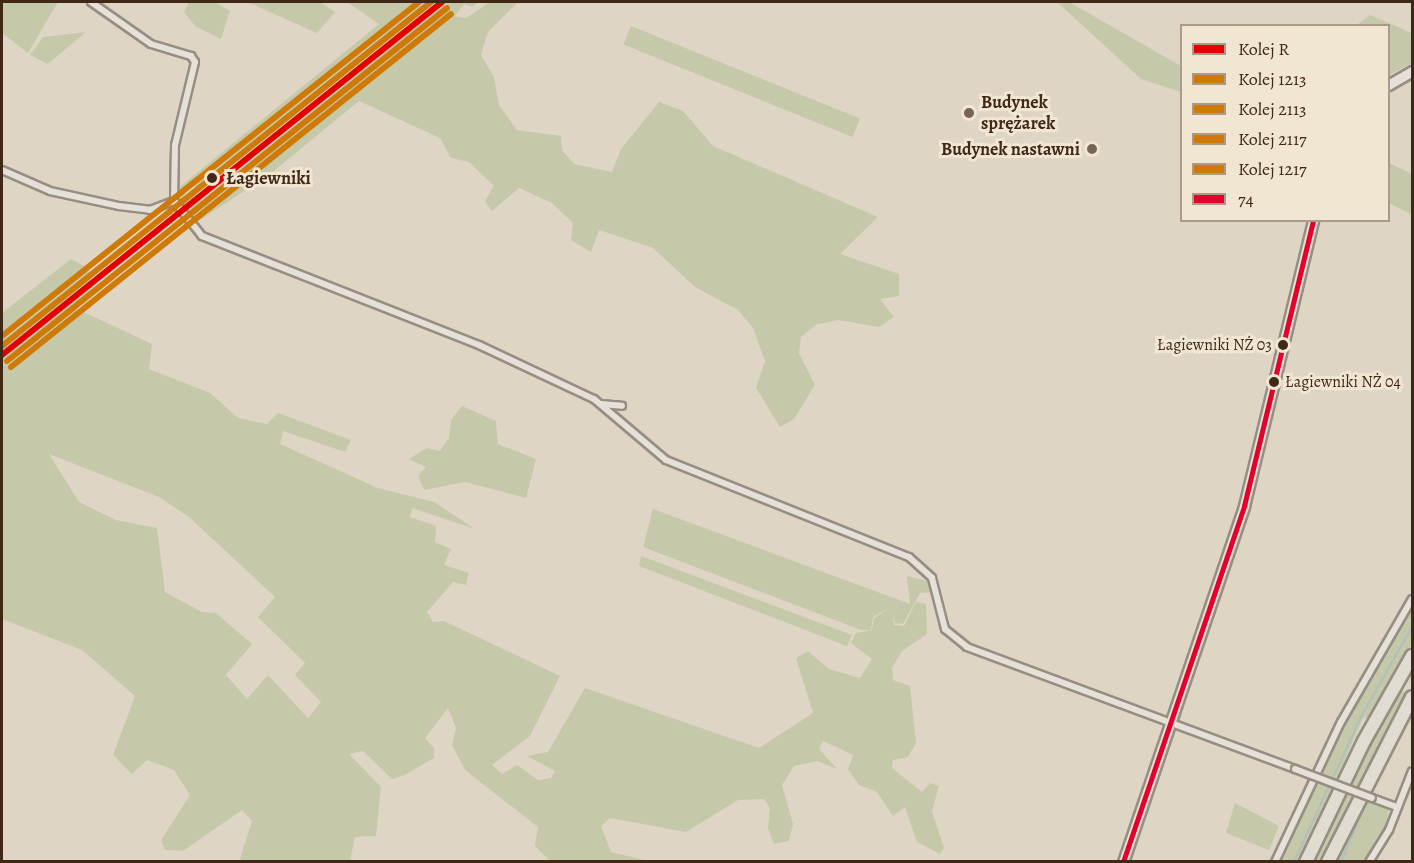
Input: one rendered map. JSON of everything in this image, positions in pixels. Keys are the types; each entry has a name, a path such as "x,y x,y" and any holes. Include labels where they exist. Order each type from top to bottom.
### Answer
{"highway":[{"path":"1306,861 1344,780 1413,656"},
{"path":"1328,861 1413,697"}],"street":[{"path":"92,2 152,44 182,53 195,62 175,145 174,201 202,236 470,341 601,404 648,449 666,460 915,560 935,583 943,624 961,644 1397,807"},
{"path":"1390,84 1413,71"},
{"path":"2,170 50,191 119,206 150,210 174,201"},
{"path":"1123,861 1245,503 1313,222"},
{"path":"601,404 622,406"},
{"path":"1275,861 1341,722 1413,599"},
{"path":"1369,861 1413,771"}],"green space":[{"path":"2,2 58,2 28,53 2,33"},
{"path":"189,2 215,2 230,11 221,39 195,26 184,12"},
{"path":"247,2 320,2 335,12 317,33"},
{"path":"347,2 436,2 226,169 224,166 196,189 192,184 180,202 192,189 202,200 447,2 479,2 472,7 464,4 455,16 466,18 490,2 518,2 488,32 481,55 494,77 499,105 517,130 561,136 562,150 574,164 612,172 621,149 659,102 683,111 713,146 878,217 840,254 899,274 899,296 880,299 894,317 879,327 839,320 817,324 801,337 799,353 815,385 794,419 780,427 756,388 765,361 753,328 738,310 695,287 653,248 599,230 591,252 571,240 573,223 552,203 519,188 492,211 485,201 494,186 469,162 451,158 440,138 359,101 269,175 194,224 174,201 176,190 379,24"},
{"path":"1057,2 1069,2 1180,65 1180,92 1141,79"},
{"path":"1370,15 1412,33 1412,63 1390,74 1390,24 1358,24"},
{"path":"631,26 860,119 853,137 624,45"},
{"path":"86,32 48,64 30,55 43,37"},
{"path":"1390,163 1412,174 1412,215 1390,204"},
{"path":"71,259 88,268 93,294 75,308 152,344 149,369 210,393 238,418 267,424 278,413 351,440 345,452 283,431 280,444 378,488 434,502 475,529 412,508 410,517 436,526 435,542 451,549 444,565 469,573 466,585 453,582 427,612 433,622 444,621 560,676 530,736 492,765 502,774 517,765 538,780 551,778 555,771 527,756 548,752 585,688 759,748 813,713 796,658 808,651 829,669 860,678 872,659 851,643 856,633 872,630 874,618 891,607 873,617 871,630 861,630 643,547 653,509 910,604 907,576 934,583 935,592 920,593 903,624 895,623 892,612 894,625 904,626 916,602 926,604 927,634 902,651 892,668 893,680 910,686 916,743 908,757 893,760 892,768 922,792 930,783 939,786 932,811 944,848 940,854 917,842 905,807 893,816 877,792 859,785 848,769 853,755 823,741 819,749 837,769 817,761 794,766 782,785 793,824 789,841 774,844 768,828 770,808 764,799 738,800 686,832 610,818 601,826 611,852 648,861 550,861 535,846 538,827 465,770 452,745 456,728 448,708 425,738 434,748 434,758 405,775 392,779 363,751 349,754 381,787 376,836 355,837 350,861 245,861 240,859 252,821 242,810 183,851 165,850 161,840 190,795 174,770 147,760 132,774 113,755 135,696 82,650 2,619 2,313","holes":["49,454 159,497 189,517 275,597 258,617 305,663 295,675 321,702 308,718 268,675 247,699 226,675 252,644 216,613 202,612 165,592 157,528 116,520 79,502"]},
{"path":"462,406 496,421 498,444 536,459 526,498 465,482 424,490 418,476 426,467 409,459 427,448 440,451 449,438 451,420"},
{"path":"641,556 852,635 847,646 639,566"},
{"path":"1412,604 1412,643 1369,717 1363,718 1301,861 1279,862 1342,726"},
{"path":"1398,688 1409,695 1322,861 1309,862"},
{"path":"1363,801 1389,809 1386,829 1365,861 1337,862"},
{"path":"1235,803 1279,826 1269,850 1226,833"}],"waterway":[{"path":"1294,862 1361,717 1412,627"},
{"path":"1377,779 1412,714"},
{"path":"1341,862 1371,790"}],"rail line":[{"name":"1217","path":"2,336 419,2"},
{"name":"2113","path":"2,346 431,2"},
{"name":"R","path":"2,355 442,2"},
{"name":"1213","path":"7,361 447,8"},
{"name":"2117","path":"11,367 451,14"}],"transit line":[{"name":"74","path":"1123,862 1244,506 1313,222"}],"place":[{"name":"Budynek sprężarek","path":"969,113"},
{"name":"Budynek nastawni","path":"1092,149"},
{"name":"Łagiewniki","path":"212,178"},
{"name":"Łagiewniki NŻ 03","path":"1283,345"},
{"name":"Łagiewniki NŻ 04","path":"1274,382"}]}
